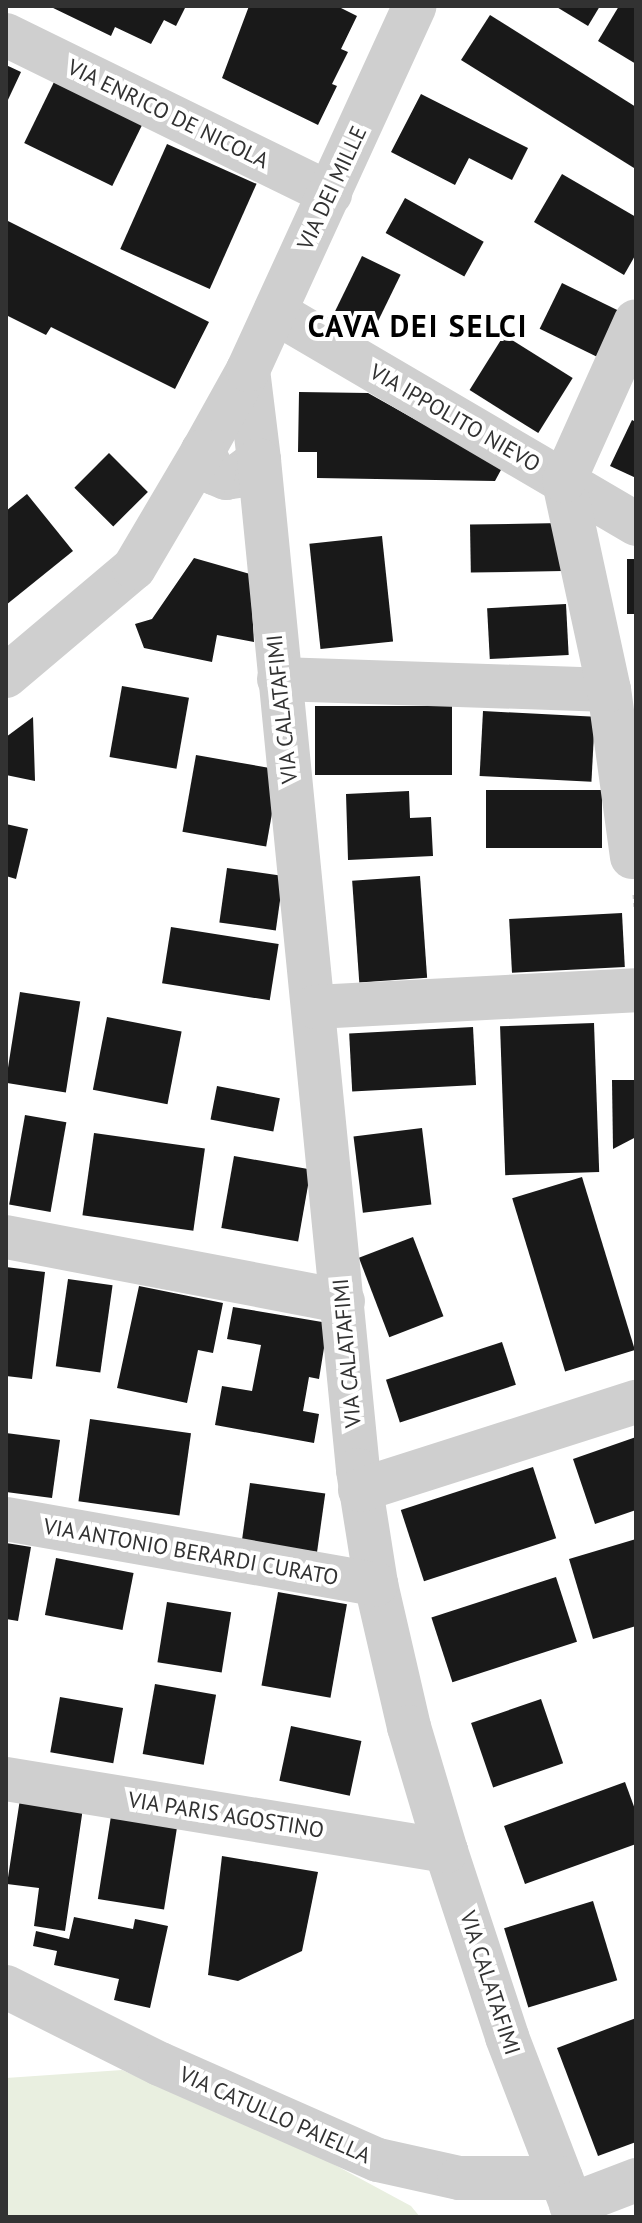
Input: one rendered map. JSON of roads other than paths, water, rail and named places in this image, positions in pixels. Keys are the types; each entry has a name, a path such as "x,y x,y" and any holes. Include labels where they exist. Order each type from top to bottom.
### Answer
{"street":[{"name":"VIA DEI MILLE","path":"230,463 248,370 415,6"},
{"name":"VIA ENRICO DE NICOLA","path":"6,35 330,194"},
{"name":"VIA IPPOLITO NIEVO","path":"275,312 636,524"},
{"path":"632,857 609,690 564,481 636,321"},
{"path":"6,676 126,577 177,500 230,463"},
{"name":"VIA CALATAFIMI","path":"230,463 279,679 315,1007 360,1490 376,1584 409,1727 446,1851 569,2200"},
{"path":"279,679 609,690"},
{"path":"315,1007 636,990"},
{"path":"6,1237 343,1301"},
{"path":"360,1490 636,1402"},
{"name":"VIA ANTONIO BERARDI CURATO","path":"6,1519 376,1584"},
{"name":"VIA PARIS AGOSTINO","path":"6,1779 446,1851"},
{"name":"VIA CATULLO PAIELLA","path":"6,1987 180,2073 398,2167 482,2180 569,2200 636,2180"}],"district":[{"name":"CAVA DEI SELCI","path":"418,326"}]}
